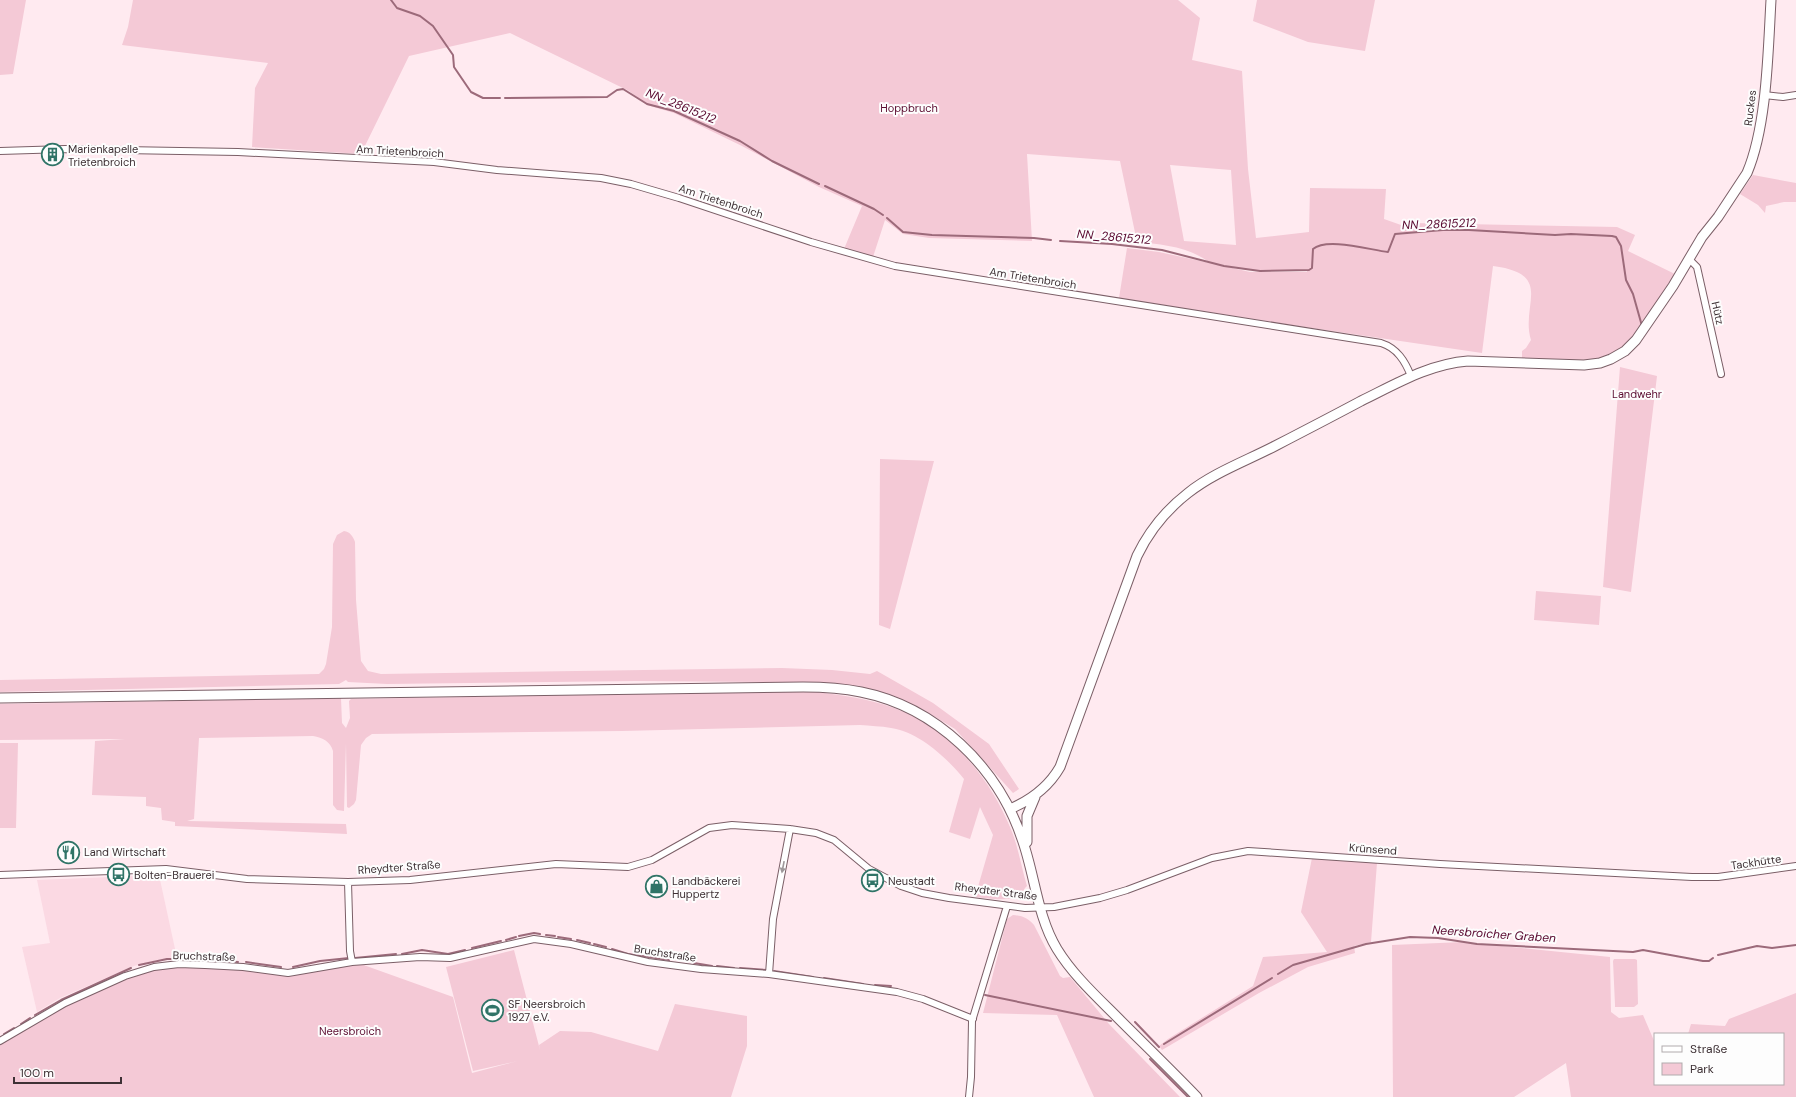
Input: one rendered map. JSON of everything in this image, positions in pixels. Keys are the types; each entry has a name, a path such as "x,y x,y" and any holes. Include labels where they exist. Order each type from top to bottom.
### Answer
{"main road":[{"name":"Ruckes","path":"1035,796 1053,778 1062,762 1131,570 1143,544 1161,518 1181,498 1202,484 1411,376 1437,366 1468,361 1584,365 1600,363 1625,351 1639,336 1700,240 1747,174 1759,129 1764,95 1771,0"},
{"path":"0,698 764,687 815,687 844,689 872,694 900,704 939,726 974,757 991,778 1010,809 1020,832 1040,908"},
{"path":"1010,809 1035,796"},
{"path":"1028,860 1026,820 1035,796"},
{"name":"Rheydter Straße","path":"1040,908 1053,942 1073,972 1197,1097"}],"street":[{"path":"1764,95 1788,97 1796,95"},
{"name":"Am Trietenbroich","path":"0,151 66,149 238,152 434,162 497,170 605,179 680,198 833,249 895,266 1381,343 1391,348 1401,356 1411,376"},
{"name":"Hütz","path":"1689,259 1697,267 1721,374"},
{"name":"Rheydter Straße","path":"0,875 166,869 247,879 348,882 410,880 556,864 628,867 652,860 705,829 713,826 732,825 809,831 834,840 869,869 901,886 935,896 1008,906 1040,908"},
{"path":"769,974 774,912 790,829"},
{"name":"Krünsend","path":"1040,908 1065,906 1109,896 1212,858 1248,851 1440,864 1715,877"},
{"name":"Tackhütte","path":"1715,877 1796,866"},
{"path":"348,882 350,954 352,962"},
{"path":"969,1097 973,1019 1008,906"},
{"name":"Bruchstraße","path":"0,1041 68,1001 125,976 154,967 179,964 288,972 352,962 420,957 453,958 534,939 571,944 648,962 701,969 769,974 904,994 973,1019"}],"shaded area":[{"path":"159,875 177,958 157,960 134,966 60,998 37,1012 22,947 50,943 37,880"}],"green space":[{"path":"0,0 26,0 13,74 0,75"},
{"name":"Hoppbruch","path":"133,0 1178,0 1200,18 1192,60 1242,71 1248,169 1256,238 1309,232 1310,188 1386,189 1384,219 1401,225 1412,223 1617,227 1635,235 1628,251 1679,276 1639,336 1600,363 1522,362 1522,351 1531,340 1529,315 1531,293 1529,284 1524,276 1512,270 1493,266 1482,353 1119,298 1127,248 1159,252 1210,263 1194,253 1175,247 1137,242 1120,161 1027,154 1032,241 929,238 903,234 885,220 873,257 844,249 862,206 819,187 742,146 674,113 647,105 629,91 510,33 409,56 361,154 252,147 255,88 268,63 122,45 128,27","holes":["1170,165 1231,170 1236,245 1184,241","1224,266 1249,270 1307,270 1307,272 1250,272"]},
{"path":"1257,0 1375,0 1365,51 1308,42 1253,21"},
{"path":"1753,175 1796,183 1796,202 1784,202 1766,206 1765,213 1758,205 1740,194"},
{"name":"Landwehr","path":"1620,367 1657,376 1631,592 1603,587"},
{"path":"880,459 934,461 890,629 879,625"},
{"path":"344,531 351,535 355,542 356,600 361,661 368,671 381,674 782,668 832,670 870,674 877,671 933,703 989,744 1019,789 1013,793 955,729 917,706 860,686 778,682 636,681 387,684 348,682 346,680 339,684 0,692 0,680 319,674 324,669 326,664 332,627 333,544 337,535"},
{"path":"1536,591 1601,596 1599,625 1534,620"},
{"path":"811,691 863,699 894,708 914,716 932,727 949,741 978,772 991,790 1013,834 1027,886 1020,895 1010,899 975,897 993,835 980,807 970,839 949,832 964,779 941,755 922,740 901,730 887,727 860,725 622,731 372,734 366,738 361,745 356,800 349,808 347,807 346,743 344,811 337,810 333,805 333,751 328,742 323,739 313,736 199,738 194,819 187,821 346,824 347,834 175,826 175,822 162,820 161,808 146,806 146,797 92,795 95,741 125,739 0,740 0,704 341,698 342,723 346,728 350,718 349,701 351,699"},
{"path":"0,743 18,743 16,828 0,828"},
{"path":"1312,858 1377,863 1371,942 1354,946 1355,953 1308,967 1259,993 1162,1050 1159,1046 1168,1039 1253,986 1263,957 1327,952 1301,912"},
{"path":"1013,915 1025,918 1034,925 1060,976 1063,978 1070,977 1109,1024 1180,1097 1094,1097 1057,1015 983,1013 1007,919"},
{"path":"1463,942 1610,957 1611,1012 1619,1018 1643,1015 1654,1041 1654,1085 1784,1085 1784,1033 1688,1033 1691,1024 1725,1026 1729,1019 1796,993 1796,1097 1571,1097 1566,1063 1514,1097 1393,1097 1392,945"},
{"name":"Neersbroich","path":"514,950 540,1050 539,1045 560,1031 591,1032 658,1051 675,1004 747,1016 747,1046 731,1097 0,1097 0,1044 64,1006 138,973 167,966 229,968 286,975 358,963 453,997 472,1073 518,1061 473,1071 446,967"},
{"path":"1614,959 1637,960 1638,1004 1634,1007 1615,1007"}],"waterway":[{"name":"NN_28615212","path":"391,0 397,8 420,16 433,26 453,55 454,67 471,92 483,98 500,98"},
{"name":"NN_28615212","path":"505,98 607,97 617,90 623,89 647,104 674,111 740,141 772,161 819,184"},
{"name":"NN_28615212","path":"825,186 874,209 883,215"},
{"name":"NN_28615212","path":"887,218 903,232 932,235 1034,238 1051,240"},
{"name":"NN_28615212","path":"1060,241 1112,244 1162,250 1224,266 1260,271 1309,270 1312,268 1313,249 1328,244 1349,245 1388,252 1395,234 1443,230 1469,230 1555,235 1571,234 1612,236 1616,237 1621,246 1626,280 1633,294 1642,326"},
{"name":"Neersbroicher Graben","path":"519,936 534,933 540,934"},
{"name":"Neersbroicher Graben","path":"546,935 555,936"},
{"name":"Neersbroicher Graben","path":"506,940 516,937"},
{"name":"Neersbroicher Graben","path":"558,937 571,939"},
{"name":"Neersbroicher Graben","path":"1278,974 1293,965 1366,944 1410,937 1438,938 1477,944 1633,952 1643,950 1703,961 1709,961 1713,958"},
{"name":"Neersbroicher Graben","path":"577,940 590,943"},
{"name":"Neersbroicher Graben","path":"472,948 501,941"},
{"name":"Neersbroicher Graben","path":"594,944 606,947"},
{"name":"Neersbroicher Graben","path":"1718,955 1757,946 1772,948 1796,945"},
{"name":"Neersbroicher Graben","path":"612,949 628,954 669,960"},
{"name":"Neersbroicher Graben","path":"402,954 422,950 448,954 465,950"},
{"name":"Neersbroicher Graben","path":"355,958 396,954"},
{"name":"Neersbroicher Graben","path":"293,967 320,961 349,958"},
{"name":"Neersbroicher Graben","path":"139,965 174,959"},
{"name":"Neersbroicher Graben","path":"179,960 223,961"},
{"name":"Neersbroicher Graben","path":"228,961 238,962"},
{"name":"Neersbroicher Graben","path":"246,962 281,967"},
{"name":"Neersbroicher Graben","path":"694,963 712,966"},
{"name":"Neersbroicher Graben","path":"717,966 734,968"},
{"name":"Neersbroicher Graben","path":"35,1015 61,1000 131,968"},
{"name":"Neersbroicher Graben","path":"740,968 767,970"},
{"name":"Neersbroicher Graben","path":"774,971 813,977"},
{"name":"Neersbroicher Graben","path":"824,978 863,984"},
{"name":"Neersbroicher Graben","path":"1164,1044 1272,978"},
{"path":"875,985 891,986"},
{"name":"Neersbroicher Graben","path":"985,995 1111,1021"},
{"name":"Neersbroicher Graben","path":"21,1024 30,1018"},
{"name":"Neersbroicher Graben","path":"1135,1022 1159,1047"},
{"name":"Neersbroicher Graben","path":"4,1034 14,1028"},
{"path":"1150,1059 1188,1097"}],"place":[{"name":"Marienkapelle Trietenbroich","path":"52,155"},
{"name":"Land Wirtschaft","path":"68,852"},
{"name":"Bolten-Brauerei","path":"118,875"},
{"name":"Neustadt","path":"873,881"},
{"name":"Landbäckerei Huppertz","path":"656,887"},
{"name":"SF Neersbroich 1927 e.V.","path":"493,1010"}]}
